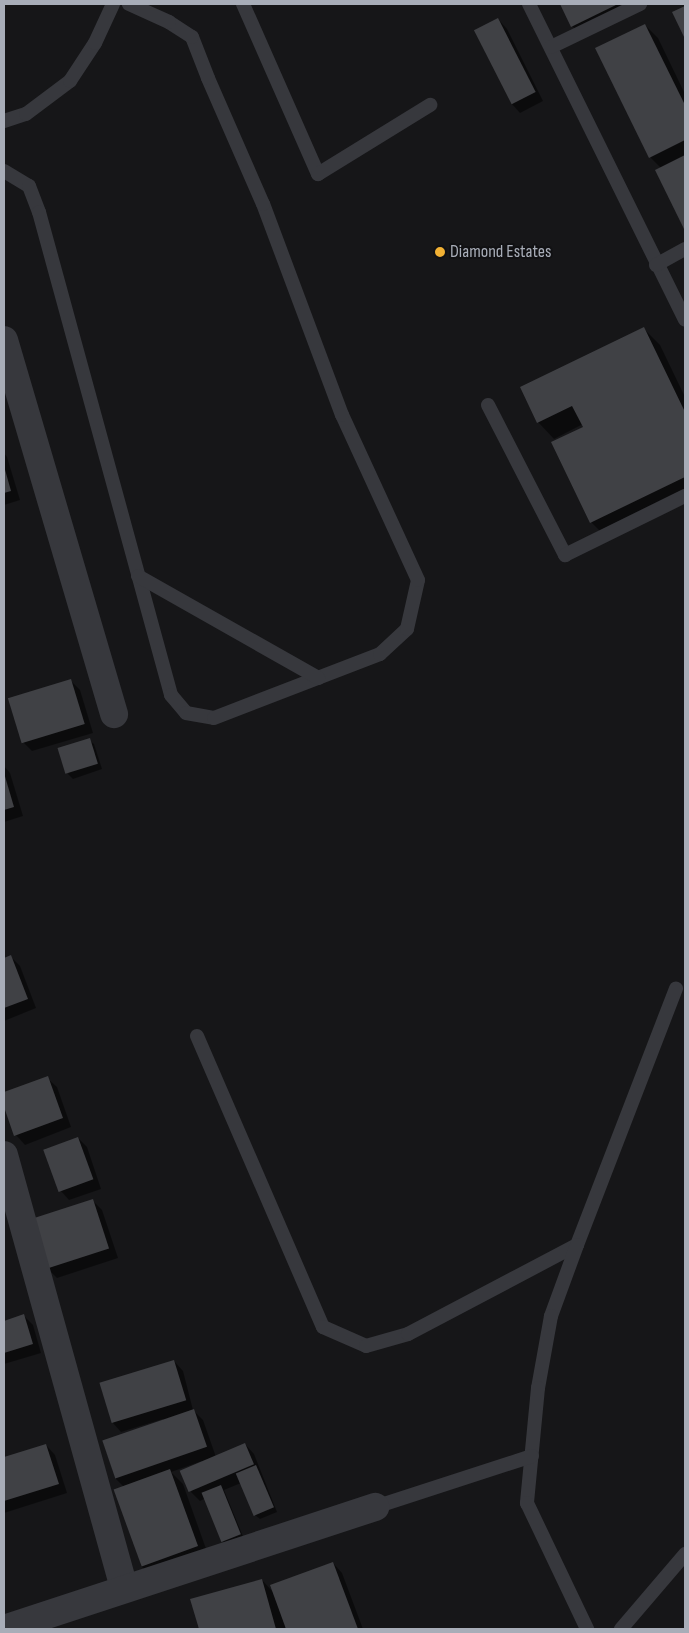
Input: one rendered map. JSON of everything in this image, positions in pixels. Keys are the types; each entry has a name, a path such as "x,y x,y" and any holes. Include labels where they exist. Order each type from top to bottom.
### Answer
{"street":[{"path":"4,340 114,714"},
{"path":"4,1155 124,1589"},
{"path":"4,1629 375,1507"}],"lane":[{"path":"4,120 26,114 70,81 95,43 113,4"},
{"path":"4,171 29,186 39,212 171,695 186,714 214,718 380,654 407,629 418,580 342,415 263,204 192,37 169,22 128,4"},
{"path":"243,4 318,174 430,105"},
{"path":"529,4 656,265 685,320"},
{"path":"551,47 640,4"},
{"path":"656,265 685,249"},
{"path":"488,404 565,555 685,496"},
{"path":"138,576 318,678"},
{"path":"588,1629 527,1502 538,1388 551,1316 676,988"},
{"path":"197,1036 323,1327 366,1346 408,1334 577,1244"},
{"path":"375,1507 532,1456"},
{"path":"621,1629 685,1554"}],"building":[{"path":"560,4 618,4 571,27"},
{"path":"685,6 685,39 672,12"},
{"path":"498,18 536,92 512,104 474,30"},
{"path":"645,24 685,105 685,140 649,158 595,48"},
{"path":"685,155 685,231 655,170"},
{"path":"644,327 685,412 685,477 590,523 551,442 583,427 572,406 537,423 520,387"},
{"path":"4,466 11,491 4,493"},
{"path":"71,679 85,724 22,743 8,698"},
{"path":"90,738 98,764 65,774 57,748"},
{"path":"4,773 14,807 4,810"},
{"path":"11,955 28,999 4,1008 4,958"},
{"path":"48,1076 63,1118 14,1136 4,1107 4,1092"},
{"path":"78,1137 93,1179 59,1192 43,1150"},
{"path":"93,1199 109,1248 47,1269 31,1219"},
{"path":"24,1314 33,1344 4,1353 4,1321"},
{"path":"174,1360 186,1400 112,1423 99,1383"},
{"path":"194,1409 207,1447 115,1478 102,1441"},
{"path":"245,1443 254,1464 189,1492 180,1471"},
{"path":"46,1444 59,1484 4,1501 4,1457"},
{"path":"256,1465 274,1507 254,1516 236,1474"},
{"path":"170,1469 198,1546 142,1567 114,1490"},
{"path":"221,1485 241,1534 221,1542 202,1493"},
{"path":"333,1562 358,1629 286,1629 270,1585"},
{"path":"262,1579 276,1629 199,1629 190,1599"}],"place":[{"name":"Diamond Estates","path":"440,252"}]}
